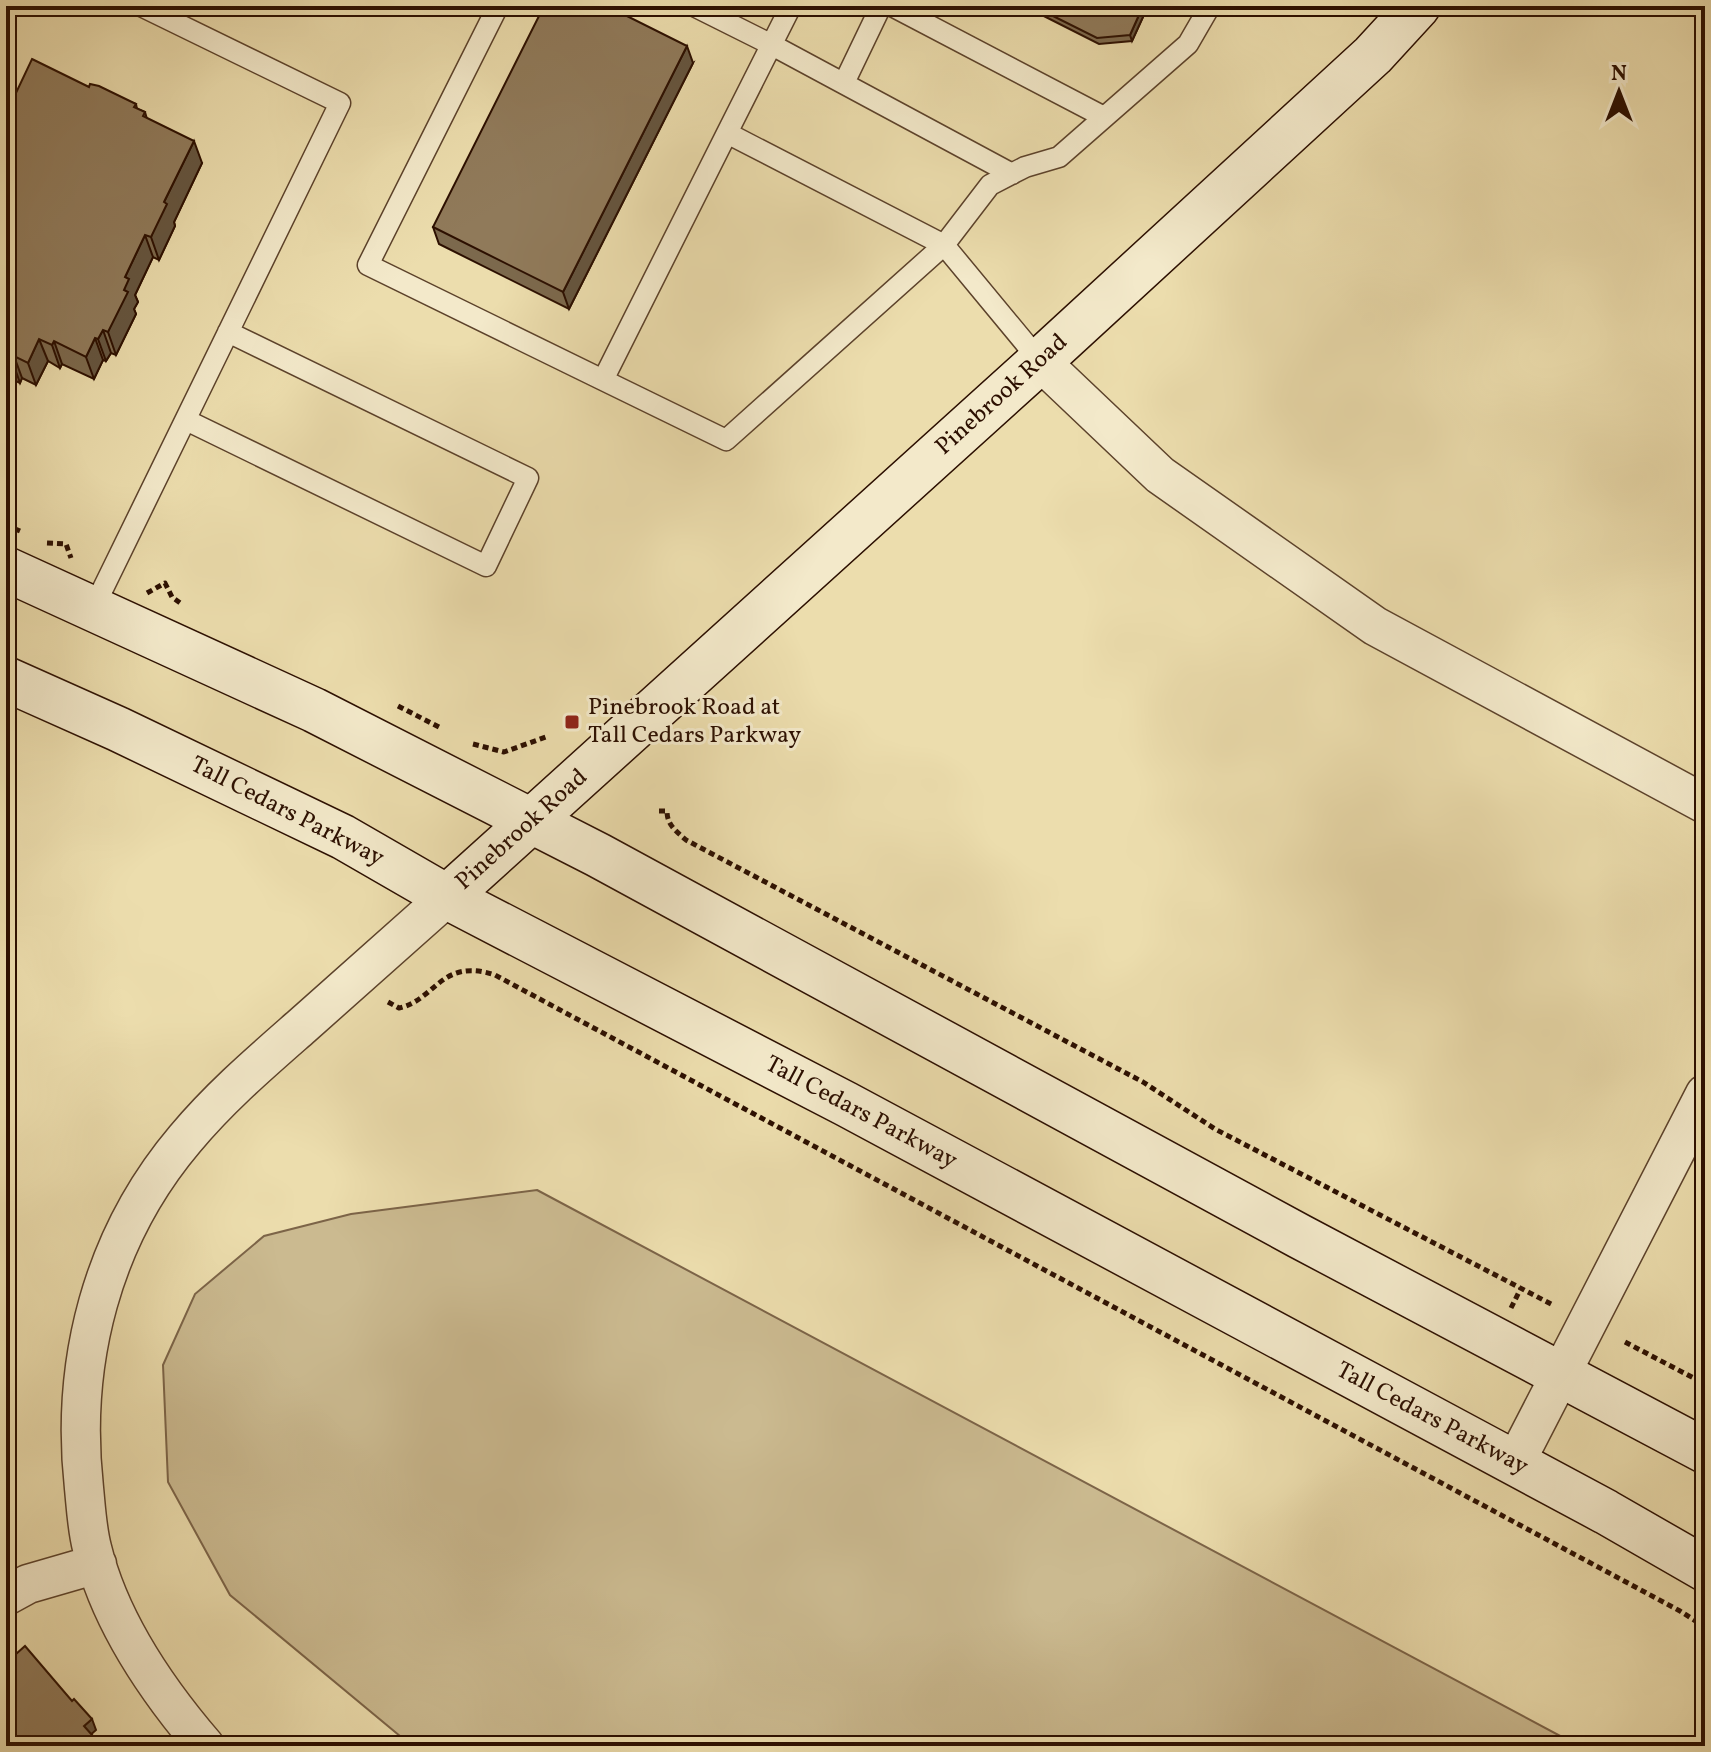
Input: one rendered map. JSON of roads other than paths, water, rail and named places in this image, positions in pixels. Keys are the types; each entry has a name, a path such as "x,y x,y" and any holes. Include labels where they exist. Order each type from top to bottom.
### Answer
{"main road":[{"name":"Pinebrook Road","path":"447,897 1040,361 1373,55 1418,6"},
{"path":"6,569 314,710 598,855 1559,1376 1705,1451"},
{"name":"Tall Cedars Parkway","path":"6,679 343,837 447,897 846,1104 1515,1463 1705,1569"}],"street":[{"path":"1040,361 1160,475 1375,626 1705,804"},
{"name":"Pinebrook Road","path":"205,1746 170,1703 132,1645 97,1564 90,1535 80,1436 82,1386 93,1316 116,1249 135,1211 154,1179 211,1108 447,897"},
{"path":"1515,1463 1705,1094"},
{"path":"6,1596 28,1584 97,1564"}],"lane":[{"path":"93,609 340,103 141,6"},
{"path":"498,6 368,265 726,440 944,245 990,185 1025,167 1059,157 1188,44 1210,6"},
{"path":"694,6 1012,174"},
{"path":"603,380 791,6"},
{"path":"844,83 881,6"},
{"path":"892,6 1104,117"},
{"path":"727,133 944,245 1040,361"},
{"path":"186,420 486,566 498,541 528,478 228,332"}],"place":[{"name":"Pinebrook Road at Tall Cedars Parkway","path":"572,722"}]}
